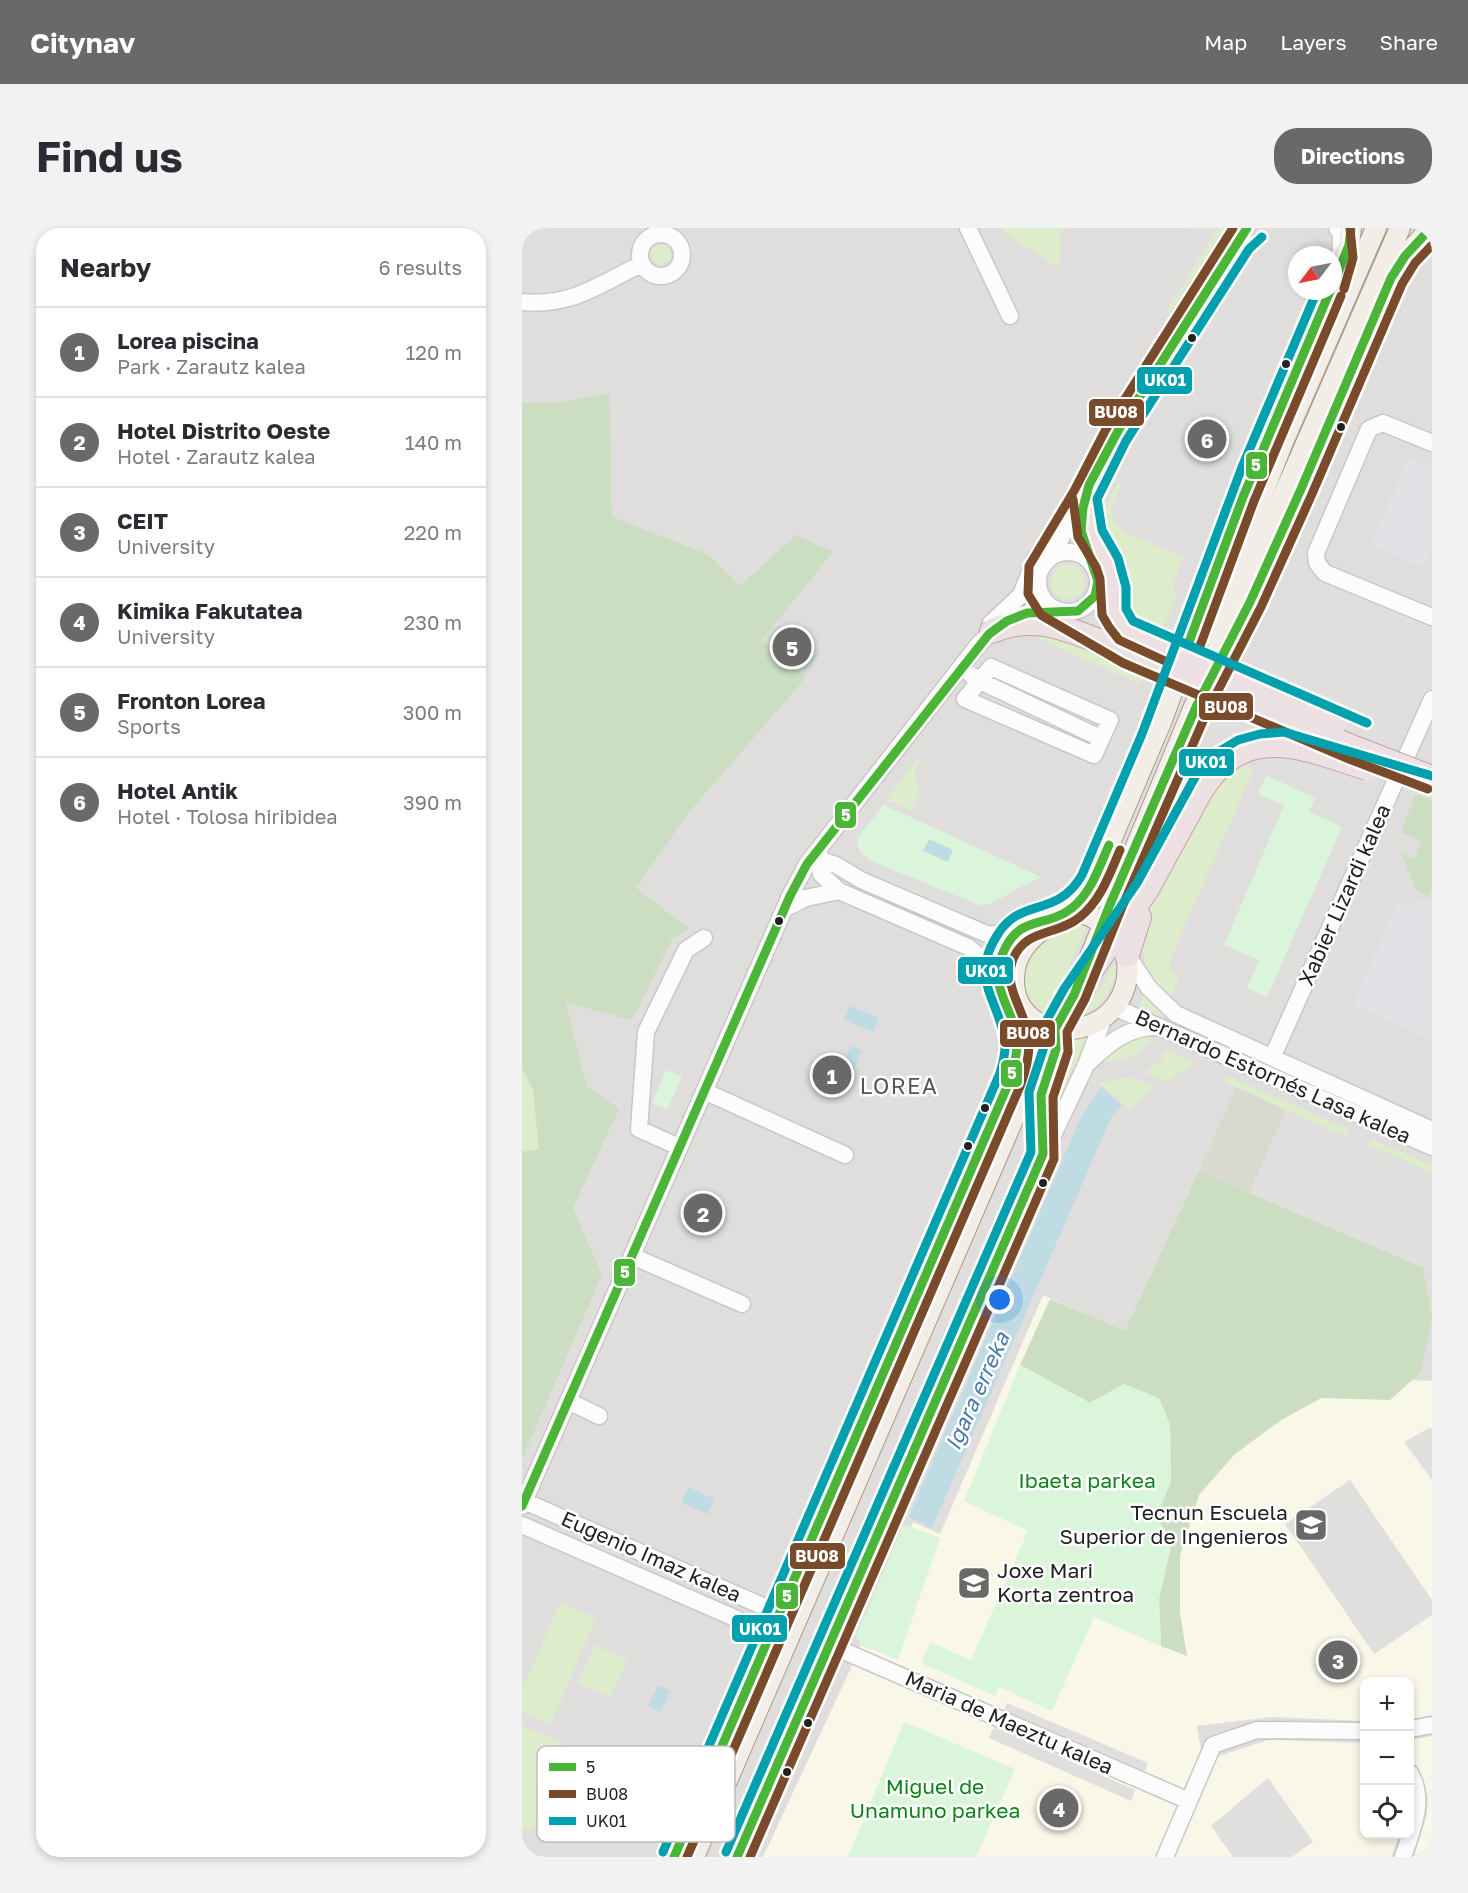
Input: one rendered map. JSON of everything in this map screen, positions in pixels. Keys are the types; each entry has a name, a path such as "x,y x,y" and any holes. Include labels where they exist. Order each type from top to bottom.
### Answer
{"highway":[{"path":"1085,497 1090,534 1107,562 1114,589 1114,612 1130,639"},
{"path":"1096,572 1109,615 1130,639"},
{"path":"1060,611 1086,629 1130,639 1432,760"},
{"path":"1001,625 1038,621 1130,639 1354,748 1432,778"},
{"path":"1074,995 1116,938 1147,889 1209,776 1233,756 1255,746 1283,744 1432,789"}],"main road":[{"path":"1342,263 1349,245 1351,228"},
{"path":"1162,720 1205,636 1283,442 1376,228"},
{"path":"1327,300 1243,497 1162,720 1089,889 1063,914 1041,930 1023,948 1018,958 1014,980 1023,1007 1035,1020 1054,1029 1068,1031 1083,1028 1109,1012 1126,984 1129,969 1116,938 1111,902 1196,707 1253,565 1400,228"},
{"path":"1196,707 1250,602 1391,278 1405,256 1431,228"},
{"path":"721,1746 1015,1065 1018,1043 1013,1025 1000,997 997,970 1008,942 1016,931 1038,921 1063,914 1084,914 1116,938"},
{"path":"735,1762 1006,1135 1054,1029 1074,995"},
{"path":"674,1857 680,1842"},
{"path":"694,1857 700,1842"}],"street":[{"path":"968,228 1010,316"},
{"path":"523,1503 784,909 835,827 975,648 1001,625 1038,582 1043,564 1050,557 1085,497 1104,457 1180,332 1244,234 1254,228"},
{"path":"1337,228 1341,234 1341,246"},
{"path":"667,231 681,246 682,256 677,269 670,274 657,276 650,273 642,264 640,254 643,243 655,234 667,231"},
{"path":"522,302 548,303 572,298 642,264"},
{"path":"1432,443 1383,423 1369,429 1316,553 1317,563 1325,573 1432,617"},
{"path":"975,648 979,635 1021,595 1036,557 1061,526 1084,479 1104,457"},
{"path":"1001,625 1028,612 1082,610 1094,598 1096,572 1084,544 1081,526 1085,497"},
{"path":"1050,557 1068,551 1086,557 1096,572"},
{"path":"1038,582 1042,598 1060,611"},
{"path":"961,667 980,681 1094,735"},
{"path":"991,667 1110,720 1094,755 965,699 980,681 991,667"},
{"name":"Xabier Lizardi kalea","path":"1272,1058 1432,699"},
{"path":"835,827 835,843 839,857 850,874"},
{"path":"814,858 836,865 850,874 988,935 1016,931"},
{"path":"814,858 821,874 839,891 968,947 997,970"},
{"path":"784,909 806,898 839,891"},
{"path":"679,1148 639,1129 646,1032 686,950 704,938"},
{"name":"Bernardo Estornés Lasa kalea","path":"1116,938 1149,988 1170,1010 1432,1130"},
{"path":"737,1857 1043,1154 1109,1012"},
{"name":"Bernardo Estornés Lasa kalea","path":"1109,1012 1160,1027 1432,1147"},
{"path":"1086,1065 1107,1046 1127,1033 1142,1027 1160,1027"},
{"path":"1043,1154 1041,1095 1056,1048 1054,1029"},
{"path":"704,1091 845,1155"},
{"path":"632,1256 742,1304"},
{"path":"568,1401 599,1416"},
{"name":"Eugenio Imaz kalea","path":"523,1503 778,1612"},
{"name":"Eugenio Imaz kalea","path":"522,1525 737,1619 752,1634 761,1652"},
{"name":"Maria de Maeztu kalea","path":"830,1645 1189,1801"},
{"path":"1414,1728 1432,1725"},
{"path":"1165,1857 1213,1745 1257,1730 1284,1728 1360,1731"},
{"path":"1403,1857 1417,1809 1417,1793 1414,1784"}],"shaded area":[{"path":"522,228 1432,228 1432,1857 522,1857"},
{"path":"1186,228 1218,228 1165,313 1142,299"},
{"path":"876,298 903,323 905,362 901,379 893,391 838,344"},
{"path":"755,321 789,351 789,365 755,336"},
{"path":"1136,451 1214,486 1184,558 1123,531 1113,520 1111,507"},
{"path":"1408,458 1432,467 1432,547 1423,567 1371,545"},
{"path":"1332,582 1369,598 1365,607 1328,591"},
{"path":"1381,604 1427,623 1423,632 1377,613"},
{"path":"1255,647 1404,710 1362,806 1207,738 1240,670 1246,672"},
{"path":"937,755 995,781 970,839 913,811 921,793 932,801 937,790 926,779 932,761"},
{"path":"845,773 847,775 780,857 778,855"},
{"path":"851,777 853,779 785,863 783,861"},
{"path":"1377,842 1381,843 1307,1012 1303,1010"},
{"path":"873,866 976,910 972,919 869,875"},
{"path":"1427,902 1432,904 1432,1040 1353,1005 1397,903"},
{"path":"861,907 960,950 956,958 857,915"},
{"path":"892,1070 916,1080 861,1206 838,1196"},
{"path":"1236,1087 1286,1110 1249,1193 1199,1171"},
{"path":"1286,1110 1432,1173 1432,1271 1249,1193"},
{"path":"750,1286 849,1328 814,1410 713,1365"},
{"path":"1043,1295 1124,1332 1281,1420 1321,1398 1393,1379 1432,1381 1432,1715 1414,1719 1414,1677 1360,1677 1360,1721 1272,1717 1197,1726 1201,1749 1219,1756 1268,1740 1360,1743 1360,1839 1398,1839 1391,1857 763,1857 850,1670 913,1522 940,1534"},
{"path":"606,1401 690,1438 674,1478 588,1441"},
{"path":"1429,1428 1432,1429 1432,1480 1404,1442"},
{"path":"1350,1480 1432,1600 1432,1615 1374,1654 1285,1524"},
{"path":"794,1692 799,1694 748,1813 744,1810"},
{"path":"1007,1703 1148,1763 1144,1773 1003,1713"},
{"path":"994,1727 1135,1790 1131,1801 989,1738"},
{"path":"1432,1736 1432,1857 1414,1857 1427,1814 1428,1799 1424,1784 1414,1765 1414,1739"},
{"path":"1268,1778 1313,1842 1292,1857 1233,1857 1211,1826"}],"green space":[{"path":"1002,228 1066,228 1061,233 1059,268 1006,234"},
{"path":"1218,228 1224,228 1171,311 1165,313"},
{"path":"657,244 665,244 671,250 671,258 665,264 657,264 651,258 651,250"},
{"path":"1278,379 1281,381 1181,636 1182,618"},
{"path":"609,393 612,517 707,554 740,586 796,535 833,552 762,640 806,677 686,816 636,888 689,928 672,939 632,1020 566,1003 587,1086 619,1109 573,1208 602,1275 522,1459 522,1152 539,1149 533,1090 522,1068 522,403 564,402"},
{"path":"1123,481 1111,507 1123,531 1184,558 1173,584 1176,598 1139,684 1024,632 1061,638 1082,649 1139,624 1126,617 1099,522 1115,486"},
{"path":"1068,565 1080,570 1085,582 1080,594 1068,599 1056,594 1051,582 1056,570"},
{"path":"779,625 816,656 805,670 768,639"},
{"path":"1202,745 1254,769 1170,960 1171,969 1178,978 1171,997 1157,984 1143,956 1142,941 1145,926 1162,879 1124,908 1123,902 1157,825 1161,826 1188,764 1195,763"},
{"path":"919,758 914,774 920,792 911,811 886,800"},
{"path":"1266,775 1315,798 1309,812 1342,827 1267,997 1247,988 1259,960 1224,945 1284,805 1258,794"},
{"path":"1415,795 1432,800 1432,889 1429,897 1417,891 1401,853 1414,859 1421,841 1401,832"},
{"path":"884,805 1041,877 989,904 979,905 869,860 859,848 857,838"},
{"path":"1080,919 1089,921 1048,1016 1030,998 1025,983 1026,971 1035,952"},
{"path":"1113,965 1116,966 1111,988 1098,1005 1086,1014"},
{"path":"1144,994 1165,1014 1162,1021 1138,1010"},
{"path":"1154,1033 1144,1047 1131,1056 1115,1061 1097,1062 1120,1042"},
{"path":"1090,1037 1078,1067 1061,1074 1047,1087 1066,1043"},
{"path":"1166,1050 1196,1063 1166,1082 1145,1072 1161,1060"},
{"path":"522,1069 533,1090 539,1149 522,1152"},
{"path":"666,1070 682,1077 667,1110 652,1103"},
{"path":"1074,1076 1050,1127 1045,1100 1057,1087"},
{"path":"1228,1076 1349,1130 1346,1137 1225,1082"},
{"path":"1129,1077 1155,1086 1130,1109 1099,1083"},
{"path":"1372,1139 1432,1166 1432,1173 1369,1145"},
{"path":"1199,1171 1423,1268 1432,1318 1421,1372 1390,1400 1321,1398 1281,1420 1235,1454 1199,1495 1180,1555 1180,1613 1187,1656 1161,1646 1159,1599 1172,1542 1156,1518 1171,1481 1170,1424 1124,1384 1090,1403 1020,1365 1050,1299 1125,1331"},
{"name":"Ibaeta parkea","path":"1020,1365 1090,1403 1124,1384 1159,1398 1170,1424 1171,1481 1156,1518 1172,1542 1159,1599 1161,1646 1094,1617 1052,1711 999,1687 995,1696 921,1663 930,1642 971,1660 1028,1531 964,1501"},
{"path":"904,1524 940,1538 898,1660 861,1645 856,1636"},
{"path":"560,1602 596,1618 551,1724 522,1712 522,1691"},
{"path":"595,1645 627,1660 611,1697 578,1683"},
{"name":"Miguel de Unamuno parkea","path":"904,1722 1015,1769 976,1857 848,1857"},
{"path":"522,1725 563,1743 562,1746 537,1746 537,1817 531,1831 525,1828 522,1835"}],"water":[{"path":"929,839 953,850 948,862 923,851"},
{"path":"850,1006 879,1018 873,1032 844,1020"},
{"path":"851,1046 862,1051 853,1072 842,1067"},
{"name":"Igara erreka","path":"1101,1087 1121,1105 1111,1118 932,1528 909,1517 1081,1117"},
{"path":"688,1487 714,1499 708,1514 682,1503"},
{"path":"658,1685 670,1691 661,1712 648,1706"}],"transit line":[{"name":"BU08","path":"1233,228 1106,429 1074,491 1029,566 1028,594 1041,615 1123,663 1349,759 1428,789"},
{"name":"5","path":"522,1506 790,896 807,864 989,634 1007,621 1027,613 1078,611 1095,596 1098,581 1081,531 1083,508 1089,485 1119,429 1247,228"},
{"name":"BU08","path":"1344,289 1353,258 1350,228"},
{"name":"5","path":"1342,262 1349,245 1351,228"},
{"name":"5","path":"737,1857 1043,1154 1041,1095 1056,1049 1055,1029 1074,995 1111,902 1196,707 1250,602 1301,489 1391,278 1405,256 1431,228"},
{"name":"UK01","path":"1262,237 1249,249 1126,441 1097,499 1102,530 1118,558 1126,587 1126,609 1133,621 1367,723"},
{"name":"BU08","path":"750,1857 1054,1159 1053,1097 1068,1052 1067,1032 1085,999 1122,907 1207,712 1261,607 1312,494 1402,284 1415,263 1432,245"},
{"name":"UK01","path":"709,1746 1000,1073 1005,1053 1005,1041 985,975 990,947 1009,921 1019,914 1062,897 1073,888 1082,875 1142,734 1242,467 1313,300"},
{"name":"5","path":"1189,642 1243,497 1326,300"},
{"name":"BU08","path":"1200,646 1254,501 1339,300"},
{"name":"BU08","path":"1073,499 1078,537 1096,567 1100,579 1102,615 1119,640 1165,661"},
{"name":"UK01","path":"735,1831 1031,1152 1029,1092 1044,1047 1044,1025 1064,989 1137,883 1200,768 1218,752 1238,740 1260,734 1284,732 1432,776"},
{"name":"5","path":"722,1746 1010,1080 1016,1057 1017,1040 999,986 998,976 1002,955 1016,933 1024,927 1062,914 1079,902 1094,879 1109,845"},
{"name":"BU08","path":"735,1746 1021,1084 1027,1064 1029,1044 1024,1021 1011,986 1010,968 1013,959 1026,942 1071,923 1094,903 1120,850"},
{"name":"UK01","path":"663,1852 667,1842"},
{"name":"5","path":"674,1857 680,1842"},
{"name":"BU08","path":"687,1857 693,1842"},
{"name":"UK01","path":"726,1852 730,1842"}],"place":[{"name":"Hotel Antik","path":"1207,439"},
{"name":"Fronton Lorea","path":"792,647"},
{"name":"Lorea piscina","path":"832,1075"},
{"name":"Hotel Distrito Oeste","path":"703,1213"},
{"name":"Tecnun Escuela Superior de Ingenieros","path":"1311,1525"},
{"name":"Joxe Mari Korta zentroa","path":"974,1583"},
{"name":"CEIT","path":"1338,1660"},
{"name":"Kimika Fakutatea","path":"1059,1808"}],"district":[{"name":"LOREA","path":"899,1086"}]}
